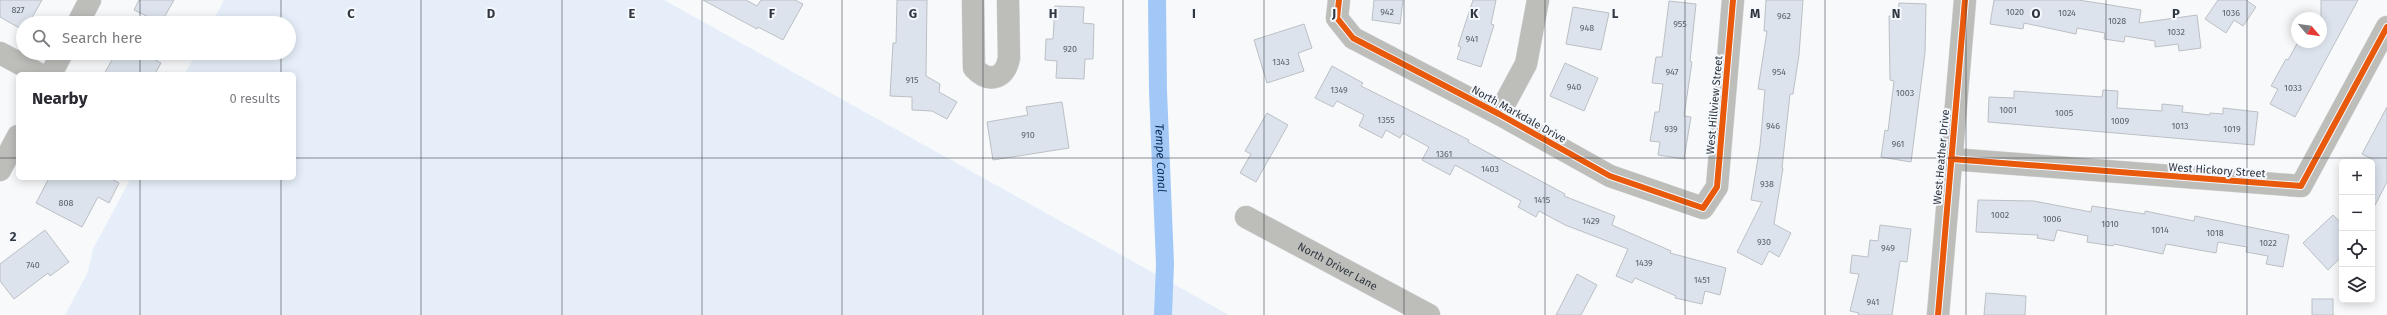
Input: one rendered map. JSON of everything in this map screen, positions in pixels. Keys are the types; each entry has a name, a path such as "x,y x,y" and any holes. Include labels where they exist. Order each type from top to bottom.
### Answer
{"street":[{"path":"82,16 90,0"},
{"path":"973,0 974,68 980,75 990,77 998,76 1008,67 1008,0"},
{"path":"1499,114 1526,64 1538,0"},
{"name":"West Hillview Street","path":"1703,208 1717,187 1733,0"},
{"name":"West Heather Drive","path":"1938,315 1965,0"},
{"name":"North Markdale Drive","path":"1338,9 1353,38 1499,114 1610,176 1703,208"},
{"name":"West Hickory Street","path":"1951,159 2301,186 2387,27"},
{"path":"0,53 35,72"},
{"path":"52,72 58,60"},
{"path":"0,170 16,140"},
{"name":"North Driver Lane","path":"1246,217 1430,315"}],"shaded area":[{"path":"224,0 664,0 1229,315 65,315 88,272 93,249 130,180 296,180 296,72 186,72 192,60 296,60 296,16 216,16"}],"building":[{"path":"0,0 42,0 33,16 16,16 16,26 0,17"},
{"path":"139,0 174,0 165,16 146,16 134,10"},
{"path":"703,0 746,0 757,6 761,0 795,0 803,4 783,40 758,27 757,29"},
{"path":"897,0 927,0 926,76 940,84 939,92 957,102 947,119 932,111 912,110 912,97 890,96 893,43 896,43"},
{"path":"1374,0 1403,0 1400,24 1372,20"},
{"path":"1473,0 1496,0 1491,24 1494,25 1481,67 1457,59 1461,47 1458,46"},
{"path":"1766,0 1803,0 1799,55 1793,94 1790,94 1783,168 1774,224 1791,233 1779,257 1769,251 1762,265 1737,252 1762,202 1751,200 1760,146 1765,90 1758,89 1767,31 1764,31"},
{"path":"1994,0 2078,0 2098,3 2141,10 2139,23 2197,15 2201,48 2179,51 2178,44 2155,47 2155,41 2125,36 2124,42 2104,39 2105,33 2077,28 2076,34 2024,23 2023,29 1990,24"},
{"path":"2218,0 2246,0 2256,7 2243,26 2234,20 2226,33 2205,19"},
{"path":"2321,0 2358,0 2295,117 2270,104 2278,89 2271,86 2286,59 2288,60 2295,48 2327,48 2327,12 2321,12"},
{"path":"1669,1 1696,4 1690,61 1692,62 1684,116 1691,117 1684,159 1658,155 1660,142 1650,141 1655,112 1659,112 1663,84 1652,83 1656,57 1662,57"},
{"path":"1899,3 1926,4 1925,53 1911,162 1881,157 1885,130 1888,131 1894,81 1890,80 1889,16 1898,16"},
{"path":"1055,6 1084,7 1083,23 1094,24 1093,59 1085,59 1084,79 1056,78 1057,61 1045,60 1046,39 1053,39"},
{"path":"1573,7 1609,13 1601,50 1566,44"},
{"path":"1304,24 1312,48 1298,53 1304,71 1267,83 1254,40"},
{"path":"112,60 155,60 161,63 156,72 105,72"},
{"path":"1565,63 1598,78 1584,111 1550,96"},
{"path":"1332,66 1363,83 1361,86 1469,140 1468,142 1565,194 1564,196 1615,216 1612,225 1671,251 1670,253 1726,268 1720,295 1705,291 1702,304 1675,298 1676,296 1635,278 1632,283 1616,276 1628,249 1565,225 1539,211 1536,217 1518,207 1521,201 1455,165 1450,175 1422,160 1429,147 1403,133 1400,138 1386,130 1382,138 1359,126 1364,115 1337,101 1333,107 1315,98"},
{"path":"2103,90 2118,91 2117,108 2162,111 2162,104 2183,106 2182,112 2210,115 2210,113 2223,114 2223,108 2258,112 2254,145 1988,122 1989,97 2014,98 2014,91 2102,97"},
{"path":"1062,102 1069,148 993,160 987,122 1028,115 1026,107"},
{"path":"2387,107 2387,182 2375,205 2375,159 2362,154"},
{"path":"1267,113 1288,125 1256,182 1240,173 1251,154 1245,151"},
{"path":"48,180 114,180 119,183 109,203 98,197 82,227 36,203"},
{"path":"1978,200 2034,201 2091,212 2092,206 2145,214 2145,211 2194,221 2195,216 2289,235 2283,267 2266,264 2268,256 2246,252 2247,247 2218,242 2216,253 2166,244 2163,254 2114,244 2113,246 2087,242 2088,236 2057,230 2054,241 2037,238 2038,235 1976,232"},
{"path":"2333,215 2339,221 2339,259 2328,270 2303,243"},
{"path":"1880,225 1911,229 1907,262 1900,261 1892,315 1858,315 1859,313 1850,311 1859,274 1850,273 1852,255 1868,257 1870,240 1878,241"},
{"path":"45,230 69,262 50,276 48,273 14,299 0,281 0,264"},
{"path":"1577,274 1597,285 1581,315 1556,315"},
{"path":"1986,293 2026,296 2025,315 1984,315"},
{"path":"2312,299 2333,299 2333,315 2312,315"}],"waterway":[{"name":"Tempe Canal","path":"1157,0 1158,91 1165,264 1163,315"}],"cycle path":[{"path":"1339,0 1337,18 1353,38 1499,114 1610,176 1703,208 1717,187 1733,0"},
{"path":"1938,315 1965,0"},
{"path":"1951,159 2301,186 2387,27"}]}
